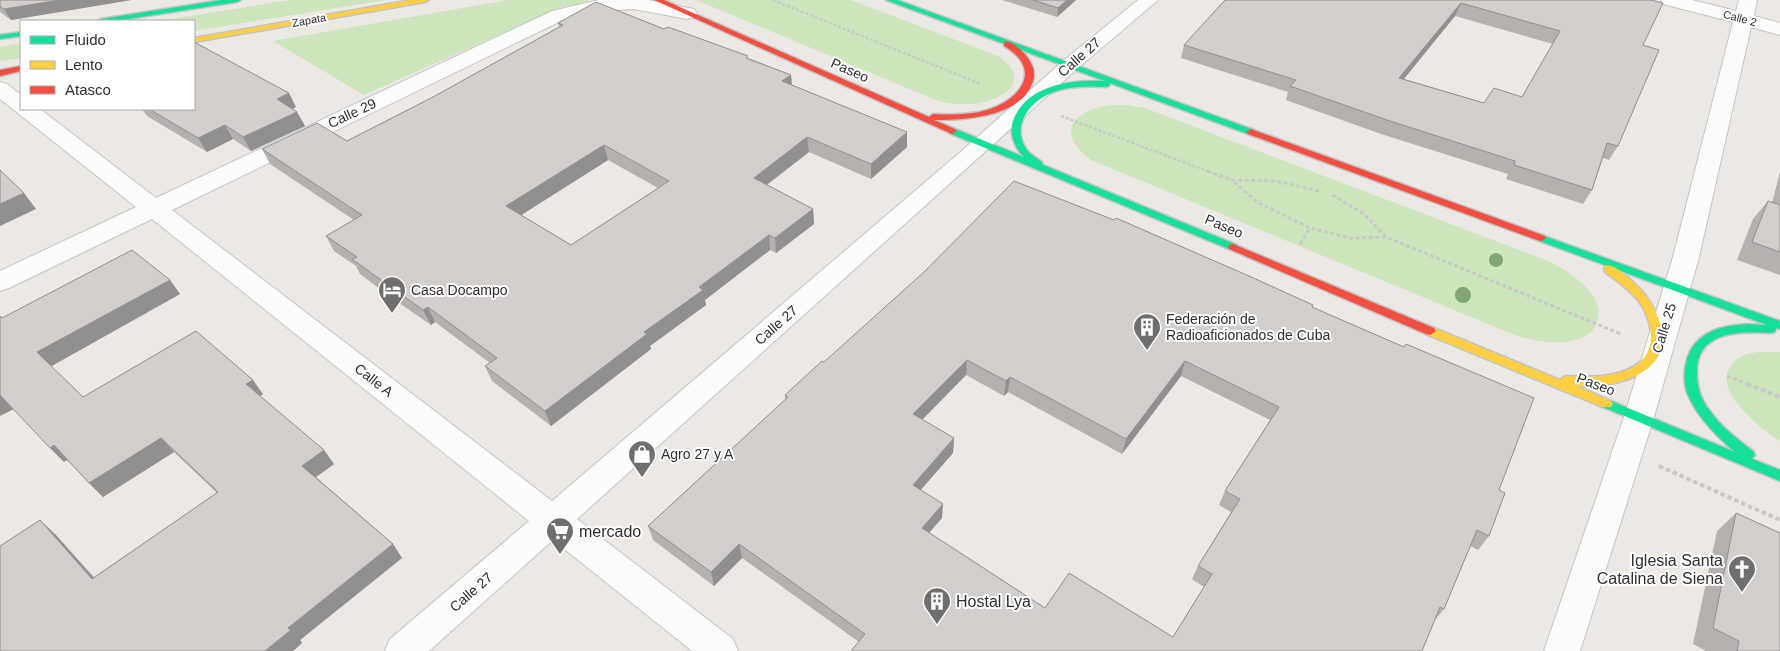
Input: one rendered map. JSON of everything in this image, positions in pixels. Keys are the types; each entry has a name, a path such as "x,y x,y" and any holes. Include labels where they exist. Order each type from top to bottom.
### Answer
{"main road":[{"path":"107,20 237,0"},
{"name":"Zapata","path":"195,40 425,0"},
{"path":"650,0 687,13"},
{"name":"Paseo","path":"658,0 902,110 1284,268 1518,369 1639,416 1780,476"},
{"path":"890,0 1780,325"},
{"path":"0,37 20,34"},
{"path":"902,110 926,116 952,118 978,115 1000,109 1017,99 1028,86 1030,73 1026,60 1015,48 993,37"},
{"path":"0,72 20,69"},
{"path":"1042,167 1024,152 1016,134 1017,118 1028,103 1045,92 1069,85 1096,83 1127,87"},
{"path":"1518,369 1556,380 1592,384 1624,378 1639,371 1646,367 1658,349 1658,328 1648,306 1629,284 1602,264 1567,246"},
{"path":"1780,330 1758,327 1724,330 1700,342 1690,362 1692,388 1709,418 1740,449 1780,476"}],"street":[{"name":"Calle 27","path":"403,651 1070,65 1149,0"},
{"name":"Calle 2","path":"1670,0 1745,10 1780,29"},
{"name":"Calle 29","path":"0,282 154,207 559,16 602,5 634,3 687,13"},
{"name":"Calle 25","path":"1562,651 1639,416 1677,287 1745,10"},
{"path":"0,88 20,103"},
{"name":"Calle A","path":"28,110 720,651"}],"path":[{"path":"1386,237 1350,238 1310,228 1257,202 1232,180 1269,179 1298,184 1332,195 1364,214 1386,237 1658,349"},
{"path":"1690,362 1780,397"}],"green space":[{"path":"290,0 387,0 195,31 195,20 164,20"},
{"path":"508,0 587,0 590,2 562,7 364,95 273,41"},
{"path":"696,0 851,0 998,56 1009,65 1014,74 1014,82 1002,95 981,103 961,104 938,101"},
{"path":"20,43 20,58 0,61 0,47"},
{"path":"1110,105 1128,105 1145,108 1551,262 1578,280 1593,295 1599,314 1596,325 1590,333 1568,341 1545,342 1517,336 1091,160 1073,140 1071,132 1073,124 1086,112"},
{"path":"1758,352 1780,352 1780,441 1759,426 1737,404 1730,392 1727,380 1729,368 1739,358"}],"building":[{"path":"0,0 60,0 4,9 0,7"},
{"path":"1033,0 1067,0 1058,8"},
{"path":"1225,0 1651,0 1663,3 1643,45 1659,50 1618,146 1607,143 1592,190 1514,165 1515,161 1387,120 1290,86 1296,80 1184,45","holes":["1461,3 1560,31 1522,97 1494,88 1484,103 1399,78"]},
{"path":"596,2 664,29 668,27 748,56 746,58 791,75 782,81 907,132 871,164 807,137 754,178 813,209 775,238 769,235 699,287 703,290 644,332 647,334 545,411 485,366 497,358 428,307 423,310 352,259 357,257 326,236 362,215 262,149 317,123 347,141 433,97 563,25 558,23","holes":["604,145 669,181 571,245 506,206"]},
{"path":"195,43 289,93 277,99 297,112 243,137 225,125 198,138 151,110 195,110"},
{"path":"0,170 24,193 0,204"},
{"path":"1014,181 1114,220 1116,218 1404,347 1406,344 1534,398 1499,490 1505,493 1489,536 1477,530 1444,609 1440,607 1422,651 851,651 865,634 739,544 711,572 648,526 788,397 785,395 924,272","holes":["967,360 1006,381 1010,377 1126,439 1185,361 1279,407 1225,491 1240,499 1198,566 1212,574 1173,637 1069,573 1045,608 922,528 943,504 913,485 954,438 913,414"]},
{"path":"1768,201 1780,205 1780,252 1752,242"},
{"path":"132,250 170,280 37,352 83,397 196,331 253,380 246,384 324,450 302,466 393,544 288,628 291,630 265,651 0,651 0,546 40,520 92,579 218,492 161,438 89,483 54,445 50,448 0,395 0,316 2,318"},
{"name":"Iglesia Santa Catalina de Siena","path":"1736,513 1780,533 1780,651 1737,651 1739,641 1713,628"}],"traffic: fast":[{"path":"107,20 237,0"},
{"path":"890,0 1251,132"},
{"path":"0,37 20,34"},
{"path":"1039,164 1024,152 1017,138 1016,126 1022,110 1041,94 1053,89 1080,84 1106,84"},
{"path":"952,131 1233,247"},
{"path":"1541,238 1780,325"},
{"path":"1749,455 1723,434 1702,409 1692,389 1691,366 1694,353 1701,343 1710,336 1733,329 1771,329"},
{"path":"1607,404 1780,476"}],"traffic: slow":[{"path":"195,40 425,0"},
{"path":"1565,381 1604,381 1622,377 1638,370 1650,359 1657,346 1657,328 1648,306 1635,290 1609,269"},
{"path":"1430,331 1607,404"}],"traffic: jam":[{"path":"658,0 952,131"},
{"path":"933,117 980,115 1012,102 1021,94 1028,83 1030,74 1028,64 1015,49 1007,44"},
{"path":"0,73 20,69"},
{"path":"1251,132 1541,238"},
{"path":"1233,247 1430,331"}],"place":[{"name":"Casa Docampo","path":"392,314"},
{"name":"Federación de Radioaficionados de Cuba","path":"1147,351"},
{"name":"Agro 27 y A","path":"642,478"},
{"name":"mercado","path":"560,555"},
{"name":"Iglesia Santa Catalina de Siena","path":"1742,593"},
{"name":"Hostal Lya","path":"937,625"}]}
